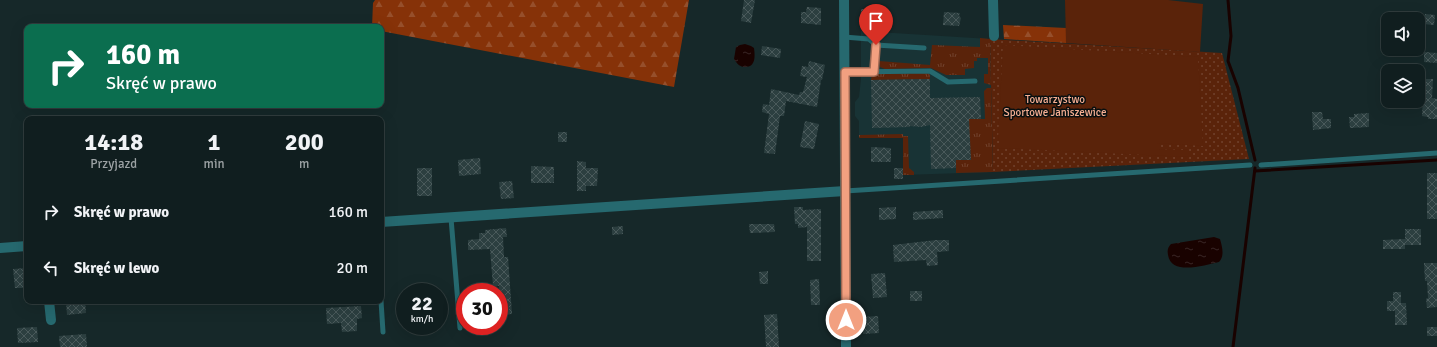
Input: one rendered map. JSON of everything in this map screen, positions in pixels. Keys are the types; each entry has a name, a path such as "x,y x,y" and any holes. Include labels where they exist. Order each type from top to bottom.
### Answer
{"street":[{"path":"844,0 846,347"},
{"path":"993,0 994,36"},
{"path":"384,222 845,191"},
{"path":"0,248 24,246"},
{"path":"49,304 51,320"}],"lane":[{"path":"844,37 869,38 876,45 924,48"},
{"path":"874,72 876,45"},
{"path":"845,72 930,72 948,82 975,81"},
{"path":"1261,165 1437,153"},
{"path":"845,191 1250,165"},
{"path":"451,218 456,283"},
{"path":"381,304 383,332"}],"shaded area":[{"path":"861,31 990,39 993,172 903,175 903,138 859,138 859,121 855,116 855,102 859,97 861,79"}],"green space":[{"path":"375,0 689,0 674,87 384,32 384,24 372,24 373,3"},
{"path":"1065,0 1168,0 1203,4 1200,52 1066,43"},
{"path":"1003,25 1066,28 1066,43 1004,39"},
{"path":"980,38 990,39 991,85 984,83 984,74 988,74 988,58 977,58 977,61 974,61 974,68 965,69 965,75 946,75 931,68 885,69 880,67 879,61 930,65 932,45 980,47"},
{"name":"Towarzystwo Sportowe Janiszewice","path":"990,39 1222,53 1249,159 993,172"},
{"name":"Towarzystwo Sportowe Janiszewice","path":"1003,45 1198,57 1203,146 1157,143 1157,149 1188,150 1188,157 999,148 998,140"},
{"path":"928,73 930,75 930,79 871,80 872,74"},
{"path":"987,88 991,88 993,172 956,173 956,160 969,119 985,119 984,91"},
{"path":"903,134 903,136 908,136 909,168 914,172 914,175 903,175 903,138 859,138 859,135"}],"water":[{"path":"745,44 754,48 754,60 749,67 739,65 734,59 736,47"},
{"path":"1214,237 1220,239 1222,245 1222,257 1219,262 1189,268 1175,265 1170,261 1168,247 1171,244"}],"building":[{"path":"744,0 755,0 751,23 741,21"},
{"path":"807,7 821,8 821,25 801,23 801,12 806,12"},
{"path":"861,9 875,9 875,26 861,26"},
{"path":"944,12 960,13 959,16 961,18 959,26 943,25"},
{"path":"1425,14 1435,15 1434,25 1425,24"},
{"path":"762,46 781,49 780,58 761,55"},
{"path":"1425,52 1437,53 1437,63 1424,62"},
{"path":"809,61 825,65 817,107 786,101 784,116 780,116 775,154 764,153 769,114 762,112 763,104 769,105 771,89 799,95 800,92 803,92 807,77 800,76 802,66 808,67"},
{"path":"930,79 930,98 980,97 981,119 969,119 971,160 956,160 956,168 931,169 930,125 921,127 910,126 872,128 871,80"},
{"path":"1425,79 1433,79 1432,98 1437,99 1437,119 1428,119 1428,117 1422,116 1422,108 1425,108"},
{"path":"1312,112 1322,112 1323,119 1331,119 1331,128 1313,130"},
{"path":"1369,113 1369,127 1350,128 1349,117 1354,117 1354,114"},
{"path":"805,121 819,124 814,149 800,147"},
{"path":"558,132 567,132 567,142 558,142"},
{"path":"871,147 891,148 891,162 871,162"},
{"path":"480,158 481,174 459,176 458,160"},
{"path":"577,161 586,162 586,168 598,168 597,186 586,186 586,191 577,191"},
{"path":"531,166 554,167 554,183 531,183"},
{"path":"417,168 432,168 432,196 417,196"},
{"path":"894,168 903,168 903,179 894,179"},
{"path":"1427,173 1437,173 1437,219 1427,219"},
{"path":"512,181 514,198 501,199 499,182"},
{"path":"794,207 803,207 803,210 821,209 821,261 807,261 807,227 798,228 798,224 795,224"},
{"path":"896,207 896,219 879,220 879,208"},
{"path":"943,210 943,218 913,220 913,212"},
{"path":"749,224 774,224 775,232 750,233"},
{"path":"623,226 623,234 612,235 612,227"},
{"path":"506,228 507,237 503,237 504,257 508,257 512,314 508,314 508,283 493,283 490,249 468,250 468,240 479,239 479,233 485,233 485,230"},
{"path":"1405,229 1421,229 1421,245 1405,245"},
{"path":"1405,239 1405,249 1383,249 1383,240"},
{"path":"949,240 949,251 937,252 938,265 927,266 926,260 894,262 893,245"},
{"path":"1424,263 1437,263 1437,307 1427,308 1427,281 1425,281"},
{"path":"24,268 24,288 15,288 13,269"},
{"path":"768,271 768,284 760,284 759,272"},
{"path":"885,273 887,297 873,298 871,274"},
{"path":"819,279 820,305 811,305 810,280"},
{"path":"910,291 922,291 922,301 910,301"},
{"path":"1393,292 1401,292 1401,303 1406,303 1407,325 1395,325 1395,311 1387,311 1387,301 1393,301"},
{"path":"66,304 85,304 86,313 67,315"},
{"path":"361,306 362,318 357,319 357,331 342,332 341,323 327,324 326,308"},
{"path":"777,314 779,347 766,347 764,315"},
{"path":"878,316 879,333 863,334 862,317"},
{"path":"37,327 38,342 18,343 17,328"},
{"path":"1427,327 1437,327 1437,336 1427,336"},
{"path":"86,334 87,347 60,347 59,336"}],"waterway":[{"path":"1228,0 1231,36 1228,61 1238,88 1255,160"},
{"path":"1255,171 1437,160"},
{"path":"1233,347 1255,168"}],"route":[{"path":"846,320 845,72 874,72 876,45"}]}
